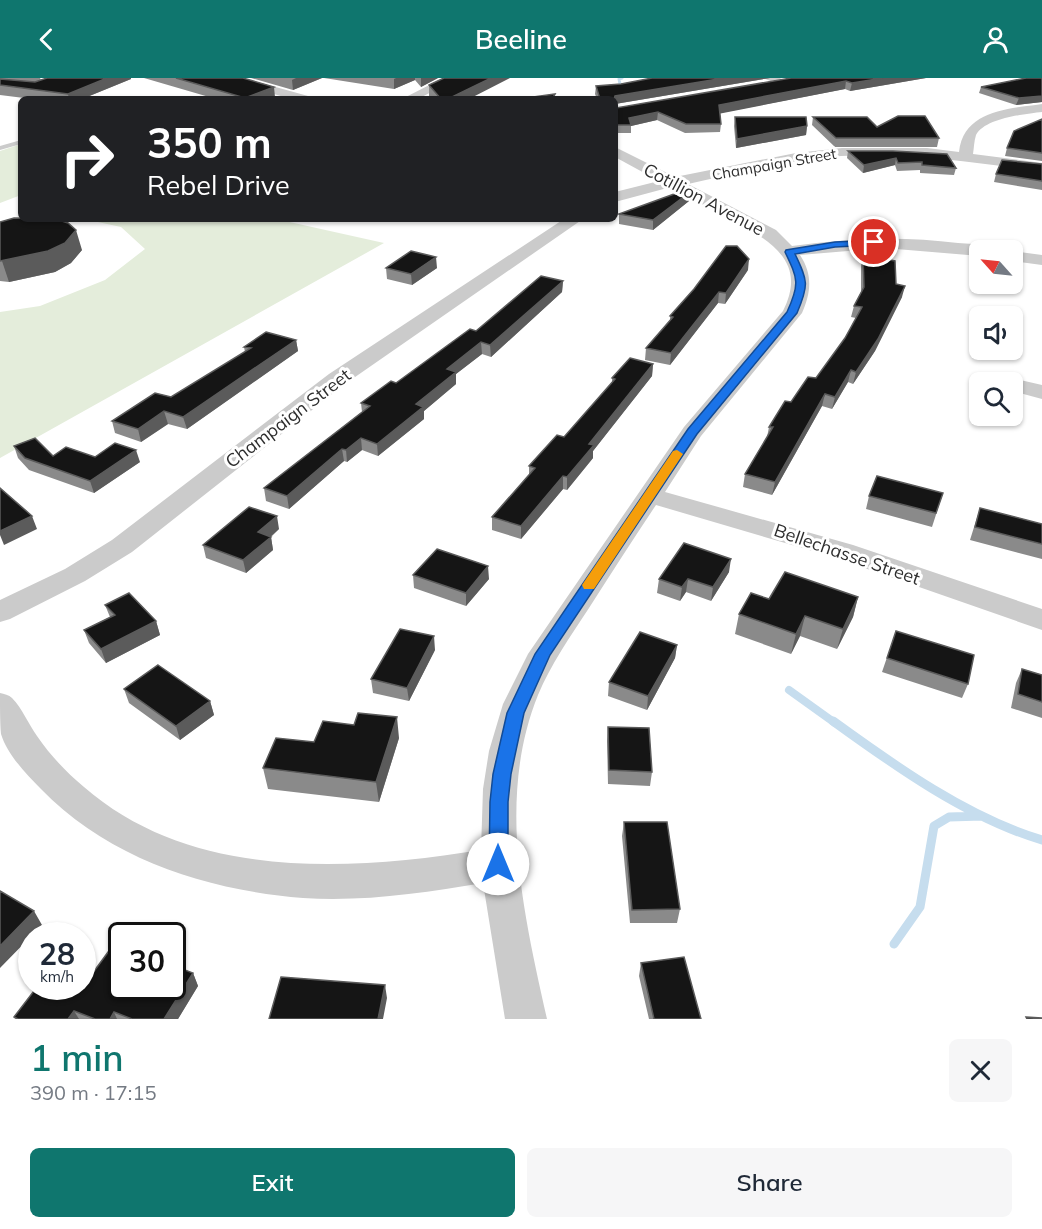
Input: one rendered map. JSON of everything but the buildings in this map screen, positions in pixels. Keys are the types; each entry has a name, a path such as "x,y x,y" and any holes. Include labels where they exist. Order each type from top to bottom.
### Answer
{"street":[{"path":"414,96 452,78"},
{"path":"241,79 295,96"},
{"path":"757,86 775,80 797,79"},
{"path":"966,156 969,135 980,124 993,118 1042,108"},
{"name":"Champaign Street","path":"618,196 675,182 830,153 888,150 966,156 1042,167"},
{"name":"Cotillion Avenue","path":"526,1019 507,928 498,864 502,774 515,713 543,654 650,495 699,423 797,304 802,291 802,277 789,252 770,234 618,153"},
{"name":"Champaign Street","path":"0,612 75,575 122,546 337,379 571,222"},
{"path":"789,252 835,244 887,242 929,244 969,249"},
{"path":"1023,257 1042,260"},
{"path":"1023,387 1042,392"},
{"name":"Bellechasse Street","path":"650,495 843,551 1042,620"},
{"path":"0,705 43,770 77,802 120,831 171,854 230,871 267,877 345,882 413,877 498,864"}],"lane":[{"path":"0,148 18,143"}],"green space":[{"path":"18,145 18,196 0,203 0,151"},
{"path":"98,222 290,222 384,243 0,458 0,312 40,306 105,280 145,249 121,227"}],"waterway":[{"path":"620,84 619,79 622,78"},
{"path":"789,690 835,723"},
{"path":"833,721 907,773 960,805 1042,840"},
{"path":"894,944 920,907 934,826 949,817 982,816"}],"slow traffic":[{"path":"589,585 677,454"}],"route":[{"path":"498,864 502,774 515,713 543,654 692,432 792,313 802,291 802,277 789,252 835,244 874,242"}]}
